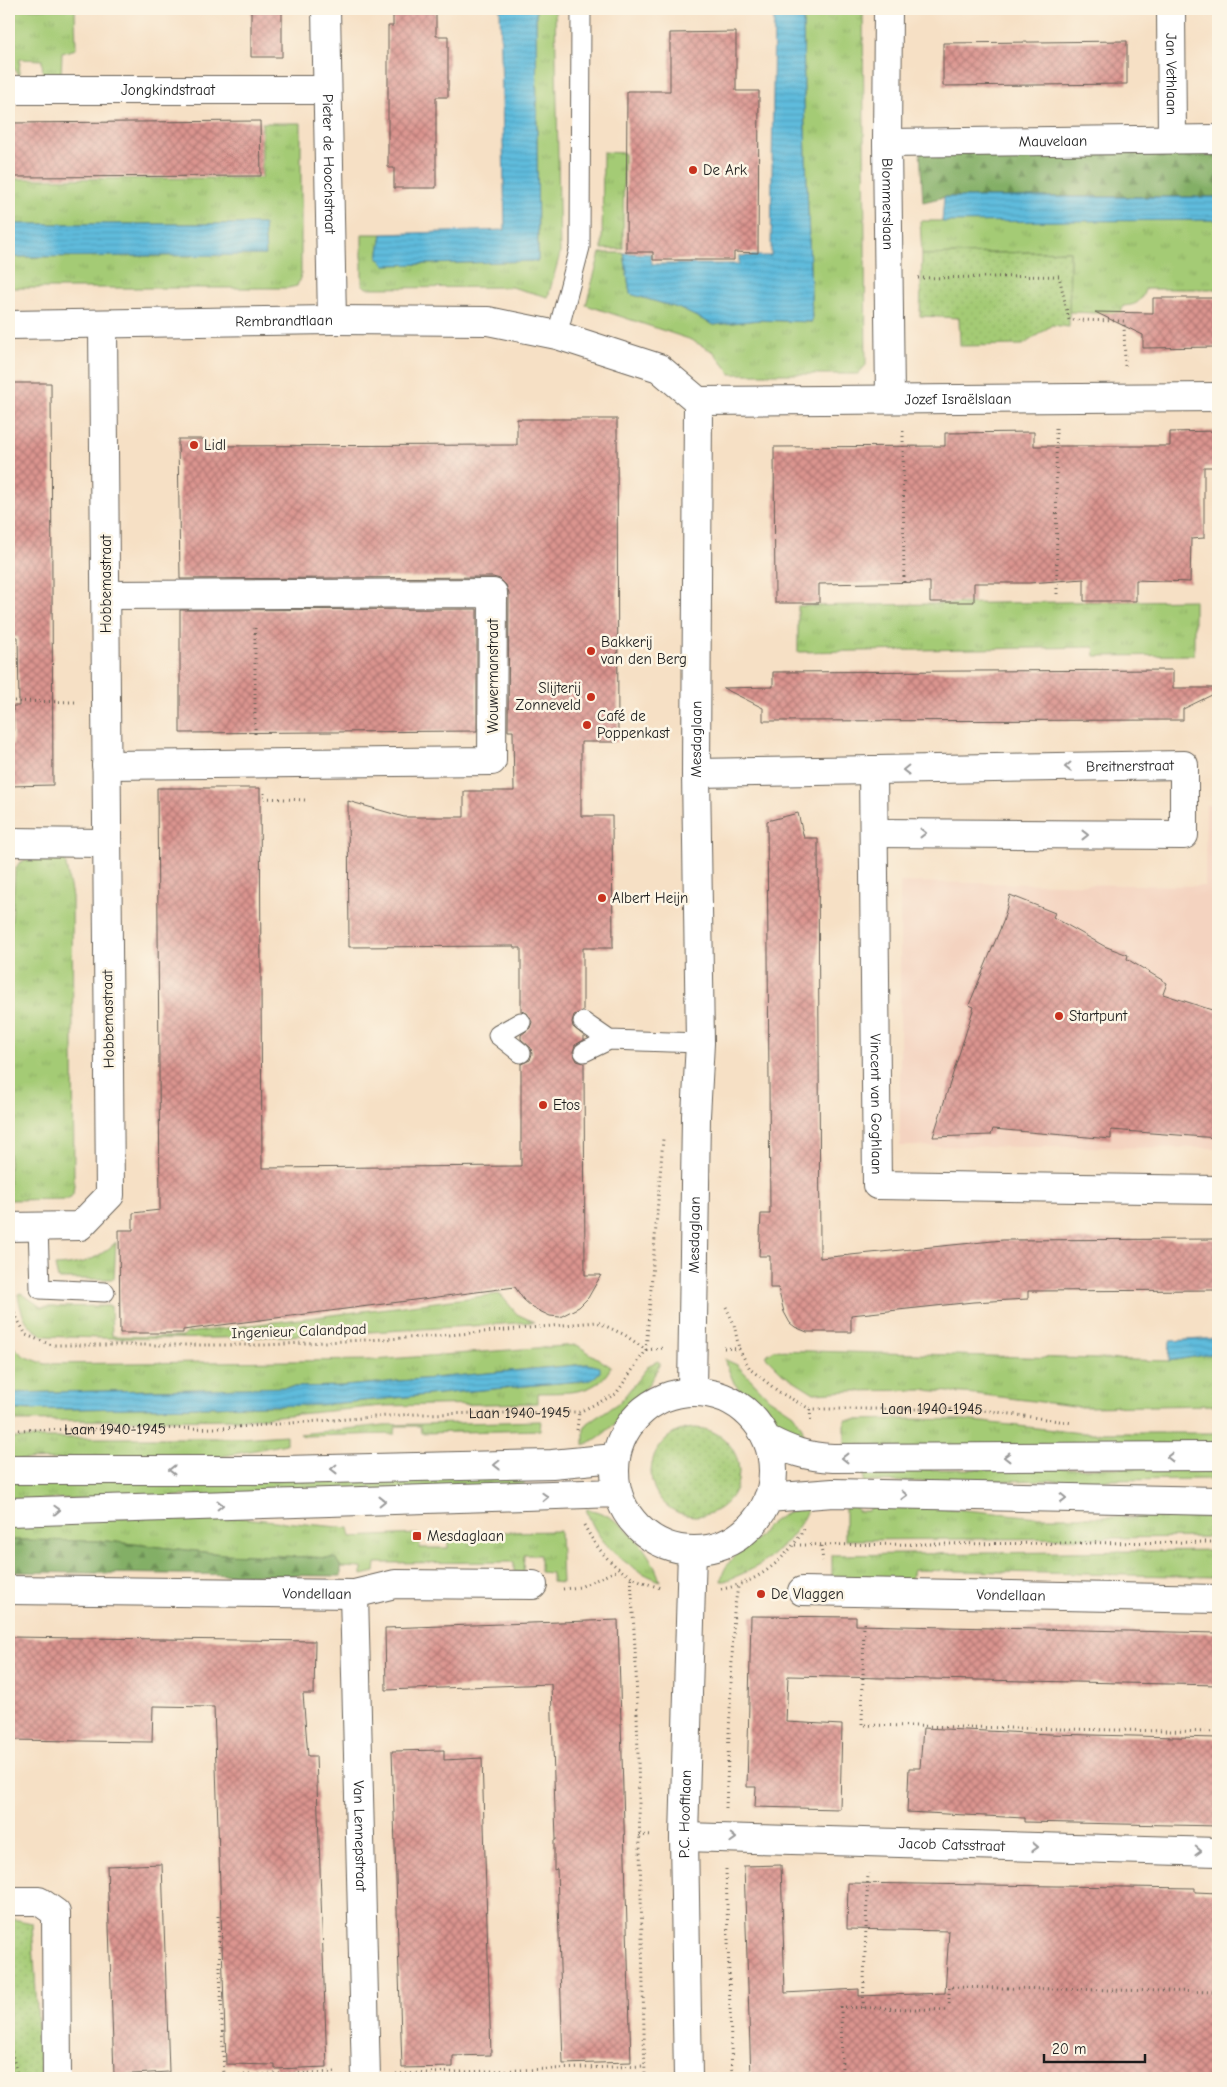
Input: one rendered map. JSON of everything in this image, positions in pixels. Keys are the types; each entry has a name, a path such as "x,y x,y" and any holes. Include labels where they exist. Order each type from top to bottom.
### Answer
{"street":[{"name":"Pieter de Hoochstraat","path":"326,9 332,320"},
{"name":"Blommerslaan","path":"888,9 888,278 896,398"},
{"name":"Jan Vethlaan","path":"1171,9 1172,139"},
{"name":"Jongkindstraat","path":"9,90 327,90"},
{"name":"Mauvelaan","path":"887,143 1218,139"},
{"name":"Rembrandtlaan","path":"9,325 332,320 488,320 557,335 659,368 698,401"},
{"name":"Hobbemastraat","path":"38,1227 80,1226 110,1195 103,325"},
{"name":"Jozef Israëlslaan","path":"698,401 1218,397"},
{"name":"Mesdaglaan","path":"692,1391 696,1116 700,1043 696,773 698,401"},
{"name":"Wouwermanstraat","path":"106,595 493,593 492,761 259,776 106,765"},
{"name":"Breitnerstraat","path":"696,773 1184,766 1184,835 874,833"},
{"name":"Vincent van Goghlaan","path":"873,770 876,1185 1218,1190"},
{"path":"9,842 106,843"},
{"path":"9,1227 38,1227"},
{"path":"692,1391 711,1393 740,1406 756,1421 767,1439 772,1456 773,1473 768,1498 756,1519 739,1536 716,1547 692,1550 670,1547 650,1537 627,1513 618,1493 614,1472 615,1458 622,1437 633,1419 641,1411 664,1397 692,1391"},
{"path":"767,1439 789,1451 816,1458 1218,1456"},
{"path":"9,1470 284,1470 552,1464 615,1458"},
{"path":"9,1512 618,1493"},
{"path":"768,1498 833,1493 1218,1501"},
{"name":"P.C. Hooftlaan","path":"688,2078 684,1837 692,1550"},
{"name":"Vondellaan","path":"9,1590 354,1594 395,1584 532,1585"},
{"name":"Vondellaan","path":"802,1591 1218,1599"},
{"name":"Van Lennepstraat","path":"354,1594 366,2075"},
{"name":"Jacob Catsstraat","path":"684,1837 1218,1852"},
{"path":"9,1901 39,1901 56,1913 57,2078"}],"lane":[{"path":"557,335 580,247 581,9"},
{"path":"521,1022 498,1035 521,1053"},
{"path":"583,1022 609,1040"},
{"path":"584,1052 609,1040 700,1043"},
{"path":"38,1227 40,1289 106,1292"}],"path":[{"path":"888,278 1059,276 1069,320 1124,321 1125,397"},
{"path":"1056,397 1057,595"},
{"path":"896,398 904,584"},
{"path":"256,594 259,776 264,798 306,800"},
{"path":"9,701 78,702"},
{"path":"646,1350 661,1142 666,1134"},
{"name":"Ingenieur Calandpad","path":"9,1258 12,1309 26,1335 52,1345 272,1344 426,1337 598,1322 625,1335 646,1350"},
{"name":"Laan 1940-1945","path":"9,1430 223,1428 416,1414 579,1412 616,1394 646,1350 693,1345 739,1350 750,1369 779,1392 810,1409 976,1410 1076,1424"},
{"path":"795,1545 1218,1542"},
{"path":"822,1546 823,1562"},
{"path":"532,1585 553,1590 580,1587 618,1570"},
{"path":"631,1578 636,1666 645,2078"},
{"path":"865,1592 862,1725 1218,1732"},
{"path":"864,2008 869,1842"},
{"path":"218,1916 224,2076"},
{"path":"842,2078 841,2007 949,2010 948,1987 1218,1992"},
{"path":"9,2042 18,2078"},
{"path":"159,2078 366,2075 645,2066"}],"shaded area":[{"name":"Startpunt","path":"1206,805 1218,805 1218,1148 900,1146 900,882 1205,886"}],"green space":[{"path":"9,9 75,9 76,49 62,53 61,78 43,77 42,60 20,59 19,75 9,62"},
{"path":"536,9 555,9 560,254 548,297 511,287 366,288 362,284 362,234 382,234 378,258 385,265 538,261"},
{"path":"803,9 863,9 866,365 858,374 731,374 714,352 689,339 586,305 600,253 624,253 630,294 678,308 714,325 759,320 812,322 804,102"},
{"path":"262,123 301,123 301,275 297,286 288,288 9,288 9,257 265,255 264,224 9,224 9,179 262,178"},
{"path":"1218,145 1218,197 944,197 923,202 920,150"},
{"path":"603,152 624,153 623,249 602,249"},
{"path":"1218,220 1218,289 1145,289 1142,297 1137,302 1123,306 1121,314 1069,312 1070,251 922,255 920,221"},
{"path":"1070,251 1069,327 1052,325 1023,345 960,346 959,318 920,316 922,255"},
{"path":"1194,600 1194,655 1095,656 1094,647 798,652 798,606"},
{"path":"25,860 65,860 72,897 74,1185 73,1194 69,1199 9,1200 9,960 15,870 19,863"},
{"path":"116,1242 114,1279 58,1279 55,1266 81,1263 102,1253"},
{"path":"21,1293 41,1307 111,1306 112,1336 183,1337 187,1333 500,1294 517,1314 534,1322 229,1338 167,1339 45,1336 33,1329 26,1320 18,1294"},
{"path":"9,1343 24,1356 45,1364 374,1360 577,1345 611,1367 605,1376 589,1388 570,1392 538,1393 538,1403 382,1406 246,1419 9,1421 9,1410 318,1405 591,1380 600,1372 588,1364 345,1386 9,1393"},
{"path":"774,1350 1169,1361 1218,1353 1218,1405 1082,1407 976,1394 923,1390 814,1393 782,1373 765,1356"},
{"path":"724,1359 737,1365 769,1398 793,1414 802,1427 806,1444 783,1434 761,1409 742,1393 734,1383"},
{"path":"658,1361 660,1363 657,1370 641,1394 602,1435 584,1445 584,1429 588,1423 621,1401 649,1365"},
{"path":"845,1420 965,1420 1081,1433 1218,1433 1218,1447 845,1450"},
{"path":"541,1421 540,1430 421,1433 420,1426 396,1426 395,1434 304,1436 300,1434 384,1425"},
{"path":"695,1428 712,1431 726,1441 736,1455 739,1472 736,1489 726,1503 712,1513 695,1516 678,1513 664,1503 654,1489 651,1472 654,1455 664,1441 678,1431"},
{"path":"286,1435 286,1444 219,1457 9,1460 9,1438 241,1438"},
{"path":"1218,1467 1218,1479 864,1482 864,1470"},
{"path":"524,1474 524,1488 9,1500 9,1481"},
{"path":"845,1505 856,1505 857,1511 868,1511 873,1505 933,1507 1038,1517 1218,1517 1218,1537 845,1540"},
{"path":"808,1506 796,1531 776,1553 752,1569 721,1581 729,1562 769,1525 787,1513"},
{"path":"586,1509 599,1512 622,1525 642,1546 656,1569 660,1581 636,1569 615,1553 598,1533"},
{"path":"210,1515 349,1528 351,1537 419,1534 420,1548 448,1548 448,1533 560,1531 562,1583 552,1582 552,1573 540,1572 540,1555 524,1555 523,1573 514,1572 514,1562 376,1563 375,1572 362,1575 362,1568 341,1567 335,1558 222,1554 107,1541 9,1540 9,1520"},
{"path":"9,1540 107,1541 222,1554 335,1558 341,1567 341,1576 9,1572"},
{"path":"1218,1550 1218,1577 913,1570 911,1579 832,1578 832,1555"},
{"path":"9,1918 32,1923 41,2078 9,2078"}],"water":[{"path":"500,9 536,9 538,261 385,265 378,258 382,234 505,230"},
{"path":"774,9 803,9 804,102 812,322 759,320 714,325 678,308 630,294 624,253 651,254 652,264 739,264 739,256 771,256"},
{"path":"944,197 1218,197 1218,220 942,222"},
{"path":"9,224 264,224 266,255 9,257"},
{"path":"1218,1338 1218,1353 1169,1361 1170,1341"},
{"path":"588,1364 600,1367 600,1372 591,1380 318,1405 9,1410 9,1393 345,1386"}],"building":[{"path":"251,9 282,9 282,57 251,57"},
{"path":"393,9 436,9 436,36 448,36 448,97 436,97 436,188 394,188 394,168 388,168 388,26 393,26"},
{"name":"De Ark","path":"736,32 736,91 759,91 758,253 734,252 734,260 653,260 653,252 626,252 627,91 670,91 670,33"},
{"path":"1127,41 1127,84 943,86 943,43"},
{"path":"260,121 261,176 9,177 9,123"},
{"path":"1153,298 1218,298 1218,347 1143,348 1143,335 1095,312 1153,313"},
{"path":"9,383 51,383 53,785 9,786 9,744 13,744 13,706 19,706 18,637 9,637"},
{"path":"517,419 617,419 618,742 581,742 581,816 612,816 613,948 583,948 583,1011 574,1015 572,1022 573,1027 584,1036 584,1040 575,1045 573,1052 577,1061 584,1063 585,1275 601,1275 588,1298 579,1307 560,1317 550,1316 533,1308 523,1299 515,1287 183,1330 183,1333 120,1333 119,1230 133,1230 133,1213 160,1210 157,788 260,788 262,1168 521,1166 521,1064 530,1060 532,1054 531,1048 521,1039 521,1035 530,1028 532,1022 527,1013 521,1011 521,948 514,948 514,946 349,947 348,801 404,817 464,817 464,791 514,791 513,731 508,731 509,593 506,585 500,579 493,577 180,579 178,439 204,439 204,446 517,445"},
{"path":"1218,431 1218,467 1204,467 1204,538 1191,539 1190,582 1136,580 1136,601 1084,601 1084,579 1029,583 974,583 974,602 930,602 930,582 819,584 819,603 775,603 774,447 945,446 945,433 1034,432 1034,446 1170,446 1170,432"},
{"path":"477,609 477,731 180,733 180,610"},
{"path":"1173,670 1173,688 1218,688 1218,692 1183,709 1183,720 763,721 763,708 723,688 773,687 773,672"},
{"path":"798,813 804,838 818,838 820,1258 1003,1240 1218,1239 1218,1290 1028,1291 1028,1299 973,1302 851,1315 851,1332 807,1332 790,1323 784,1312 778,1288 770,1288 770,1256 759,1256 761,1214 770,1214 767,821"},
{"path":"1010,895 1055,913 1053,917 1104,946 1128,955 1127,959 1167,983 1163,994 1218,1012 1218,1138 1111,1130 1111,1139 993,1129 991,1135 933,1137 974,1007 969,1005 1003,922"},
{"path":"751,1616 856,1617 856,1625 1218,1633 1218,1685 788,1676 786,1722 842,1725 840,1809 755,1807 756,1787 747,1787"},
{"path":"618,1620 631,2062 563,2064 557,1869 554,1870 554,1840 556,1840 551,1684 386,1690 385,1628"},
{"path":"9,1637 315,1641 314,1694 303,1694 308,1756 316,1756 327,2067 275,2069 275,2065 226,2064 214,1707 153,1706 152,1742 9,1740"},
{"path":"923,1728 1049,1734 1218,1738 1218,1826 1024,1822 1024,1818 907,1812 909,1768 920,1768"},
{"path":"444,1750 444,1760 482,1758 491,2055 453,2056 453,2067 402,2068 392,1751"},
{"path":"162,1864 169,2072 114,2075 107,1866"},
{"path":"781,1865 785,1993 859,1989 859,1996 945,1993 949,1931 847,1929 848,1883 1195,1888 1195,1892 1218,1893 1218,2078 751,2078 744,1866"}],"place":[{"name":"De Ark","path":"693,170"},
{"name":"Lidl","path":"194,445"},
{"name":"Bakkerij van den Berg","path":"591,651"},
{"name":"Slijterij Zonneveld","path":"591,697"},
{"name":"Café de Poppenkast","path":"587,725"},
{"name":"Albert Heijn","path":"602,898"},
{"name":"Startpunt","path":"1059,1016"},
{"name":"Etos","path":"543,1105"},
{"name":"Mesdaglaan","path":"417,1536"},
{"name":"De Vlaggen","path":"761,1594"}]}
